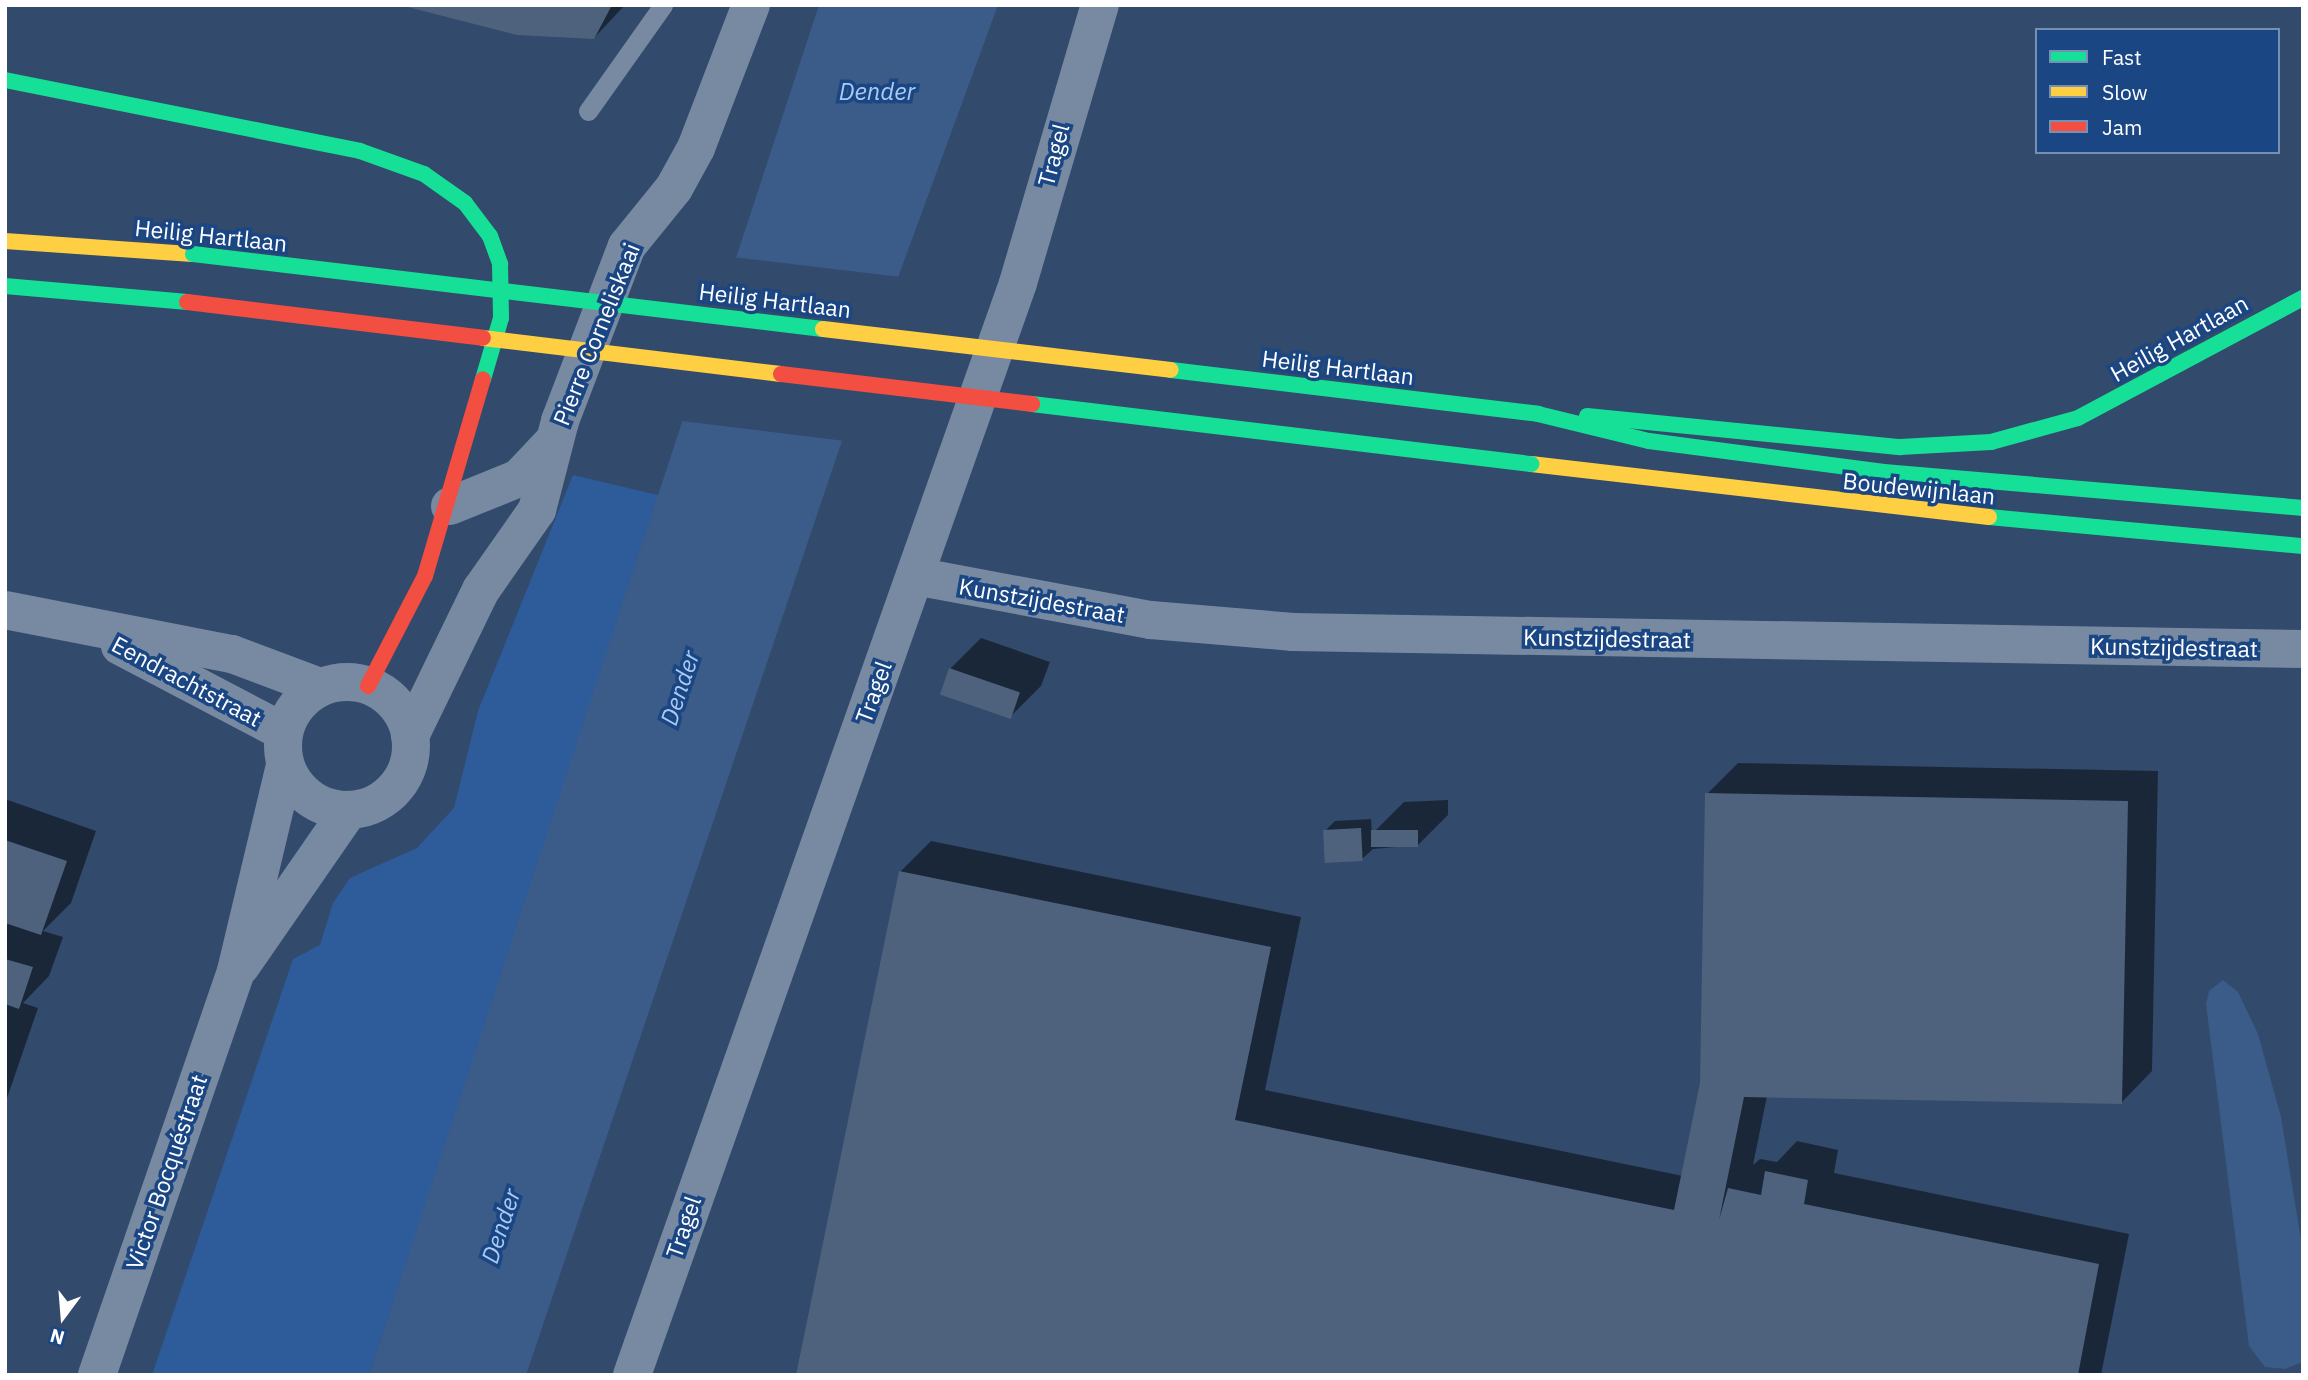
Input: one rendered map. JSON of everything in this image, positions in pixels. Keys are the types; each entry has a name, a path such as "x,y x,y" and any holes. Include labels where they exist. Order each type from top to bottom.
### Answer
{"main road":[{"path":"5,80 360,151 424,174 465,203 500,264 501,318 450,506 408,620 368,686"},
{"name":"Heilig Hartlaan","path":"5,241 194,254 1538,414"},
{"name":"Boudewijnlaan","path":"5,286 187,302 1879,507 2303,546"},
{"name":"Heilig Hartlaan","path":"2078,418 2303,298"},
{"name":"Boudewijnlaan","path":"1538,414 1647,419 1900,447 1991,442 2078,418"},
{"name":"Boudewijnlaan","path":"1538,414 1649,441 1884,472 2303,508"}],"street":[{"name":"Pierre Corneliskaai","path":"410,736 481,590 537,510 555,440 627,246 674,188 696,148 751,5"},
{"name":"Tragel","path":"632,1375 1018,283 1100,5"},
{"name":"Pierre Corneliskaai","path":"450,506 519,478 555,440"},
{"name":"Kunstzijdestraat","path":"915,576 1151,621 1293,632 2303,649"},
{"name":"Eendrachtstraat","path":"5,610 90,631 232,654 320,688"},
{"name":"Eendrachtstraat","path":"90,631 285,749"},
{"path":"236,971 291,713 320,688 344,682 368,686 390,699 410,736 406,771 397,786 367,807 349,810 307,797 285,749"},
{"path":"236,971 349,810"},
{"name":"Victor Bocquéstraat","path":"97,1375 236,971"}],"lane":[{"path":"588,111 663,5"}],"shaded area":[{"path":"573,475 662,496 369,1375 152,1375 293,959 320,945 333,903 350,878 417,848 454,808 478,711"}],"water":[{"name":"Dender","path":"819,5 998,5 889,302 526,1375 369,1375"},
{"path":"2223,980 2238,992 2258,1034 2281,1117 2303,1252 2303,1362 2285,1369 2265,1367 2249,1346 2206,1004 2209,991"}],"pier":[{"path":"732,257 901,277 845,441 682,421"}],"building":[{"path":"400,5 612,5 594,39 517,35"},
{"path":"949,668 1020,692 1011,719 940,694"},
{"path":"1705,793 2128,801 2122,1104 1744,1097 1719,1220 1728,1188 1761,1195 1765,1171 1808,1180 1804,1204 2099,1264 2078,1375 796,1375 899,871 1271,947 1235,1120 1674,1210 1700,1083"},
{"path":"1361,828 1363,861 1325,863 1323,830"},
{"path":"1371,830 1418,830 1418,847 1371,847"},
{"path":"5,840 67,861 41,935 5,923"},
{"path":"5,959 33,967 19,1009 5,1004"}],"traffic: fast":[{"path":"5,80 360,151 424,174 465,203 490,236 500,264 501,318 483,379"},
{"path":"193,254 823,329"},
{"path":"5,286 187,302"},
{"path":"1587,416 1900,447 1991,442 2078,418 2303,298"},
{"path":"1171,370 1538,414"},
{"path":"1032,404 1531,464"},
{"path":"1538,414 1649,441 1884,472 2303,508"},
{"path":"1989,517 2303,546"}],"traffic: slow":[{"path":"5,241 193,254"},
{"path":"823,329 1171,370"},
{"path":"483,338 781,374"},
{"path":"1531,464 1989,517"}],"traffic: jam":[{"path":"187,302 483,338"},
{"path":"781,374 1032,404"},
{"path":"368,686 425,576 483,379"}]}
